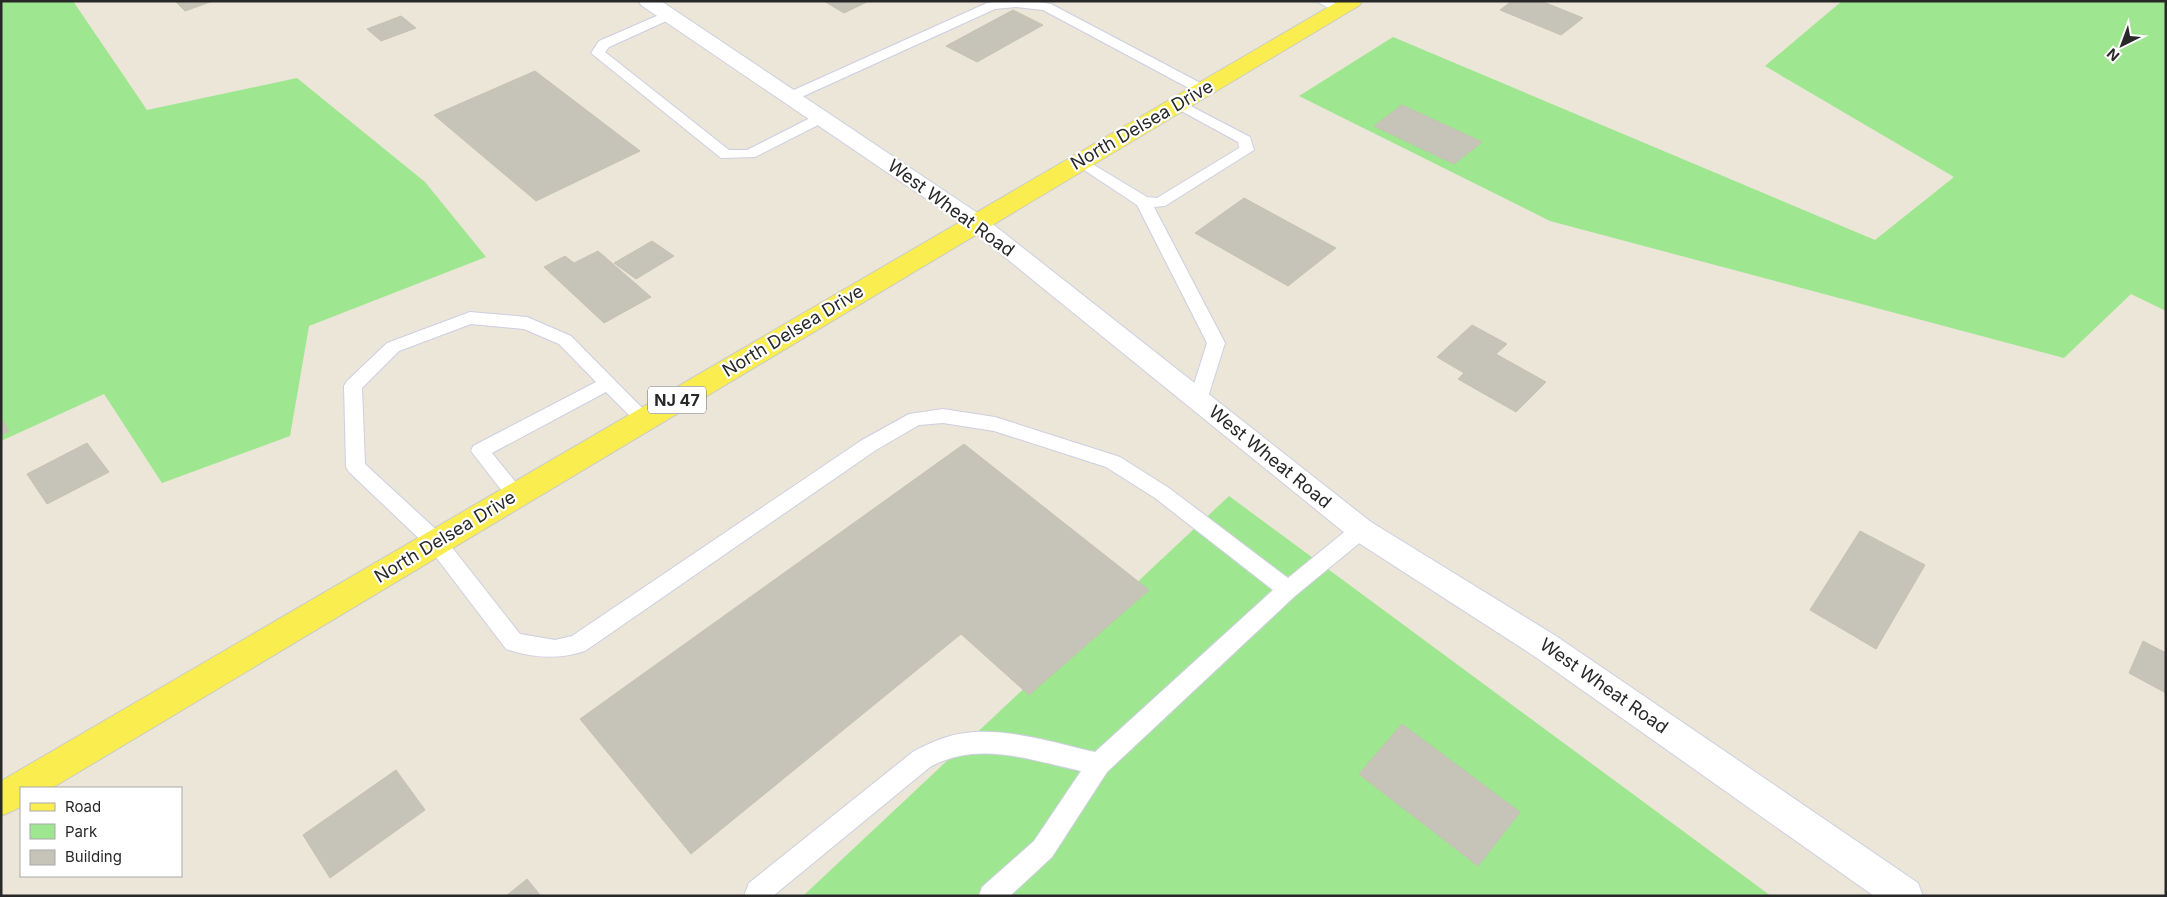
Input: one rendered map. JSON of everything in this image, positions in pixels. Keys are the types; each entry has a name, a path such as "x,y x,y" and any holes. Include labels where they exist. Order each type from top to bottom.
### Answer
{"main road":[{"name":"North Delsea Drive","path":"23,787 1203,90 1338,4"},
{"name":"North Delsea Drive","path":"1,800 20,789"}],"street":[{"name":"West Wheat Road","path":"648,1 977,223 1361,530 1545,646 1905,896"}],"lane":[{"path":"790,97 992,6 1016,3 1046,7 1203,90"},
{"path":"668,15 604,44 598,53 726,154 750,154 821,118"},
{"path":"1079,162 1144,202 1160,203 1247,150 1245,140 1179,104"},
{"path":"1144,202 1216,343 1198,400"},
{"path":"644,419 565,340 527,323 470,318 394,347 353,386 356,467 436,542 514,642 556,649 577,644 869,445 915,419 943,416 996,424 1113,462 1162,494 1288,590"},
{"path":"516,495 480,450 608,383"},
{"path":"991,896 1043,849 1099,764 1288,590 1361,530"},
{"path":"756,896 758,892 922,759 939,748 958,743 988,742 1099,764"}],"green space":[{"path":"1,1 73,1 147,110 297,78 425,182 486,257 309,326 290,436 162,483 104,394 1,441"},
{"path":"1842,1 2166,1 2166,311 2131,294 2064,358 1550,221 1299,96 1393,37 1875,240 1954,177 1765,66"},
{"path":"1229,496 1771,896 803,896"}],"building":[{"path":"175,1 213,1 185,11"},
{"path":"824,1 869,1 844,13"},
{"path":"1512,1 1541,1 1583,18 1561,35 1500,10"},
{"path":"1013,10 1043,25 977,62 946,46"},
{"path":"401,16 416,28 381,41 367,29"},
{"path":"535,71 640,151 536,201 434,115"},
{"path":"1402,105 1482,142 1454,164 1374,126"},
{"path":"1244,198 1336,248 1288,286 1195,233"},
{"path":"652,241 674,256 636,279 614,263"},
{"path":"598,251 651,297 604,323 544,267 565,256 574,263"},
{"path":"1472,325 1507,344 1496,354 1546,382 1516,412 1458,379 1464,373 1437,357"},
{"path":"1,418 9,431 1,435"},
{"path":"87,443 109,472 47,504 27,474"},
{"path":"964,444 1149,590 1029,695 961,634 691,854 580,719"},
{"path":"1860,531 1925,565 1876,649 1810,610"},
{"path":"2143,641 2166,653 2166,693 2129,673"},
{"path":"1402,724 1520,812 1478,866 1359,774"},
{"path":"396,770 425,810 330,878 303,835"},
{"path":"527,879 541,896 506,896"}]}
